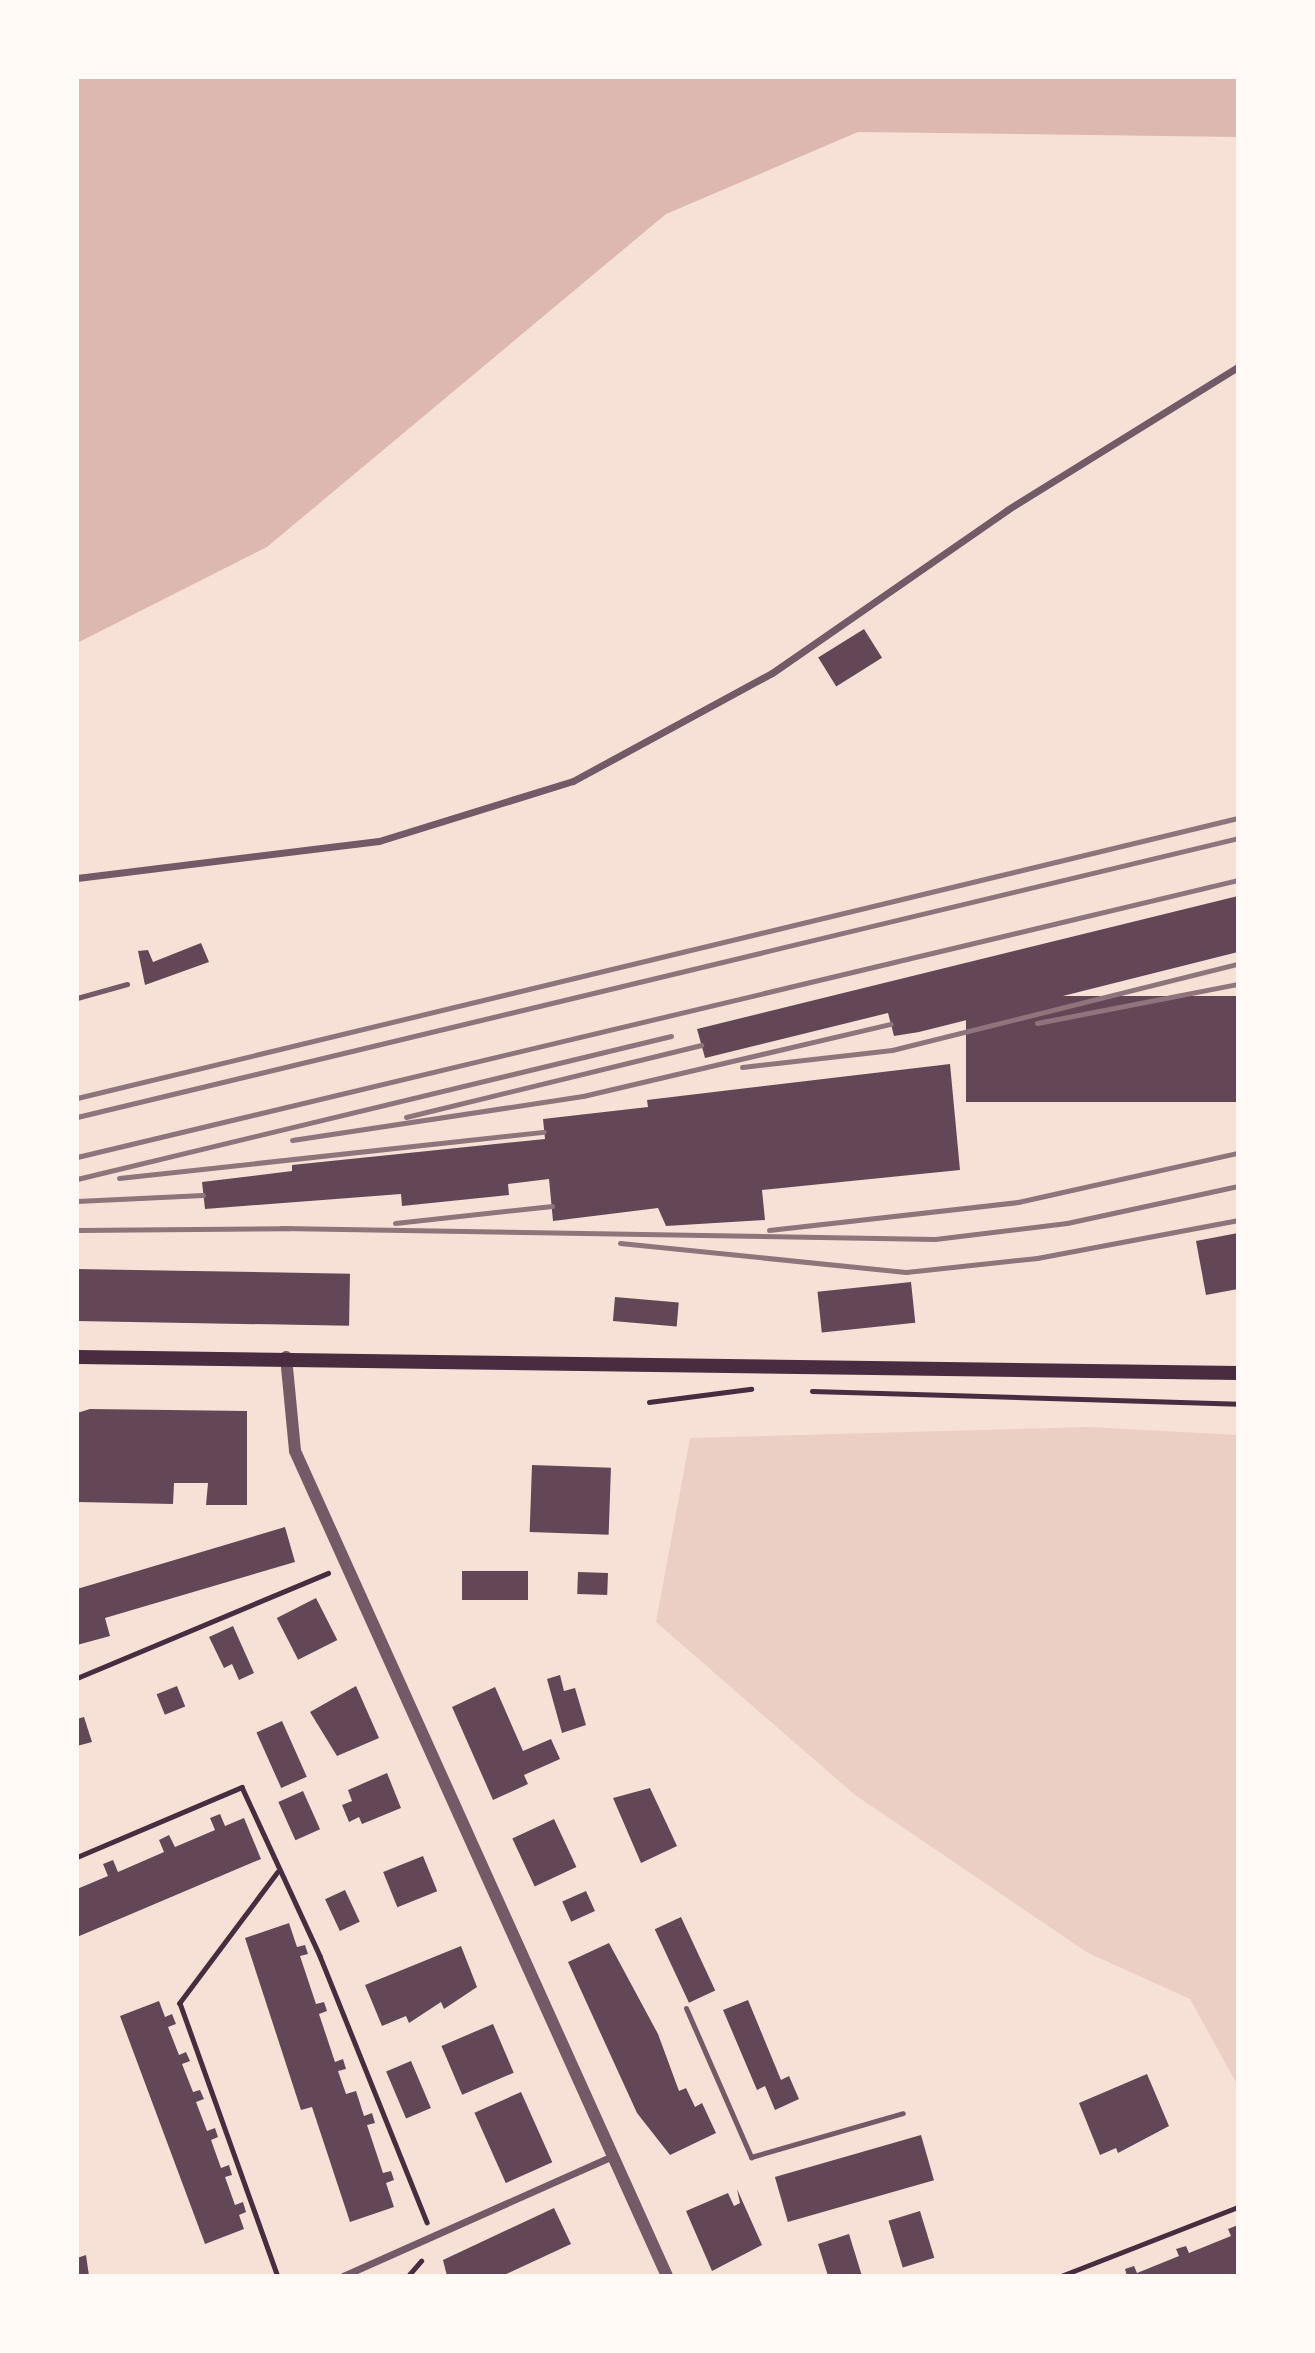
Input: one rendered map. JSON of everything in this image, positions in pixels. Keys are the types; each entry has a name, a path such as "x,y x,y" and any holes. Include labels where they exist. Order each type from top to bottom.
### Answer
{"main road":[{"path":"77,1357 286,1357 1238,1373"}],"street":[{"path":"77,878 379,841 573,781 772,673 1097,451 1238,367"},
{"path":"286,1357 295,1451 667,2276"},
{"path":"343,2276 612,2156"}],"lane":[{"path":"77,998 127,984"},
{"path":"687,2008 751,2157 903,2113"}],"path":[{"path":"649,1402 766,1390"},
{"path":"808,1391 1238,1404"},
{"path":"77,1678 328,1573"},
{"path":"77,1857 242,1787 278,1872 316,1945 433,2236"},
{"path":"278,1872 180,2003 278,2276"},
{"path":"1061,2276 1238,2207"},
{"path":"408,2276 425,2257"}],"shaded area":[{"path":"77,77 1238,77 1238,137 858,132 666,214 267,547 77,643"},
{"path":"1089,1427 1238,1435 1238,2086 1190,1999 1088,1953 855,1795 656,1622 690,1438"}],"building":[{"path":"864,629 882,658 836,686 818,658"},
{"path":"1238,896 1238,952 919,1032 894,1036 888,1013 705,1058 697,1029"},
{"path":"201,943 209,962 145,985 138,951 148,950 153,962"},
{"path":"966,996 1238,996 1238,1102 966,1102"},
{"path":"950,1064 960,1170 762,1190 765,1220 666,1226 658,1208 553,1221 549,1179 508,1184 509,1195 402,1206 401,1194 205,1209 202,1182 292,1171 292,1165 545,1139 543,1119 648,1107 647,1100"},
{"path":"1238,1233 1238,1289 1206,1295 1196,1241"},
{"path":"77,1269 350,1274 349,1326 77,1321"},
{"path":"911,1282 915,1323 822,1333 818,1292"},
{"path":"615,1297 679,1303 677,1326 613,1321"},
{"path":"90,1409 247,1411 247,1505 206,1505 208,1483 174,1483 173,1504 77,1502 77,1413"},
{"path":"532,1465 611,1468 609,1535 530,1532"},
{"path":"285,1527 295,1562 105,1618 110,1636 77,1645 77,1589"},
{"path":"462,1571 528,1571 528,1600 462,1600"},
{"path":"578,1572 608,1573 607,1595 577,1594"},
{"path":"316,1598 337,1640 298,1660 277,1618"},
{"path":"233,1626 254,1673 239,1680 232,1664 224,1668 209,1637"},
{"path":"560,1675 564,1691 575,1688 586,1725 562,1733 547,1679"},
{"path":"177,1686 185,1706 165,1715 157,1694"},
{"path":"356,1686 379,1738 337,1756 310,1712"},
{"path":"495,1687 523,1751 551,1739 560,1759 524,1775 528,1784 493,1800 452,1707"},
{"path":"84,1717 92,1742 77,1746 77,1719"},
{"path":"282,1721 307,1777 281,1788 256,1732"},
{"path":"387,1773 401,1808 362,1824 359,1817 349,1822 342,1805 352,1801 348,1790"},
{"path":"650,1788 677,1846 641,1863 613,1798"},
{"path":"303,1791 320,1829 295,1840 278,1802"},
{"path":"220,1814 225,1826 244,1818 261,1859 77,1937 77,1889 108,1876 103,1864 113,1860 118,1872 164,1852 159,1840 169,1835 175,1847 215,1830 210,1818"},
{"path":"554,1819 576,1867 535,1886 512,1838"},
{"path":"423,1856 437,1891 397,1907 383,1872"},
{"path":"345,1890 360,1922 340,1931 325,1899"},
{"path":"586,1891 595,1911 571,1922 562,1902"},
{"path":"681,1917 715,1990 689,2003 655,1929"},
{"path":"289,1923 297,1947 305,1945 308,1954 300,1956 316,2004 324,2002 327,2011 319,2014 335,2062 343,2059 346,2069 338,2071 346,2094 356,2091 364,2116 372,2113 375,2123 367,2125 383,2173 391,2171 394,2180 386,2183 394,2207 350,2222 312,2107 301,2110 245,1938"},
{"path":"609,1943 658,2034 679,2091 686,2088 695,2107 702,2103 716,2133 670,2155 637,2113 568,1962"},
{"path":"461,1946 477,1987 444,2009 441,2002 409,2023 406,2016 382,2026 365,1985"},
{"path":"748,2000 781,2080 789,2076 799,2099 775,2110 765,2086 757,2090 723,2010"},
{"path":"159,2001 165,2017 172,2014 176,2024 168,2027 179,2055 186,2052 190,2061 182,2064 193,2092 200,2090 204,2099 196,2102 207,2131 215,2128 218,2137 211,2140 221,2168 229,2165 232,2175 225,2177 235,2205 243,2202 246,2212 239,2215 244,2229 205,2244 120,2016"},
{"path":"493,2024 514,2073 462,2095 441,2046"},
{"path":"411,2061 431,2108 406,2118 386,2072"},
{"path":"1147,2074 1169,2126 1118,2153 1116,2148 1100,2155 1079,2103"},
{"path":"521,2092 552,2162 506,2183 474,2113"},
{"path":"921,2135 934,2180 788,2222 775,2177"},
{"path":"737,2189 762,2245 712,2271 686,2211 728,2193 734,2206 740,2203"},
{"path":"554,2208 571,2244 502,2276 447,2276 443,2260"},
{"path":"920,2211 934,2258 903,2268 888,2221"},
{"path":"1238,2225 1238,2276 1127,2276 1125,2269 1134,2266 1137,2273 1179,2256 1176,2249 1186,2246 1189,2253 1231,2236 1228,2229"},
{"path":"849,2234 862,2276 828,2276 818,2244"},
{"path":"86,2255 89,2276 77,2276 77,2258"}],"railway":[{"path":"77,1098 1238,818"},
{"path":"77,1117 1238,838"},
{"path":"77,1157 1238,880"},
{"path":"742,1067 892,1050 1238,964"},
{"path":"1037,1023 1238,984"},
{"path":"292,1140 583,1096 891,1024"},
{"path":"77,1179 671,1036"},
{"path":"406,1117 701,1045"},
{"path":"119,1178 544,1132"},
{"path":"769,1230 1018,1202 1238,1153"},
{"path":"281,1228 935,1239 1067,1223 1238,1186"},
{"path":"77,1201 203,1195"},
{"path":"395,1223 552,1206"},
{"path":"620,1243 906,1272 1037,1258 1238,1220"},
{"path":"77,1230 290,1228"}]}
